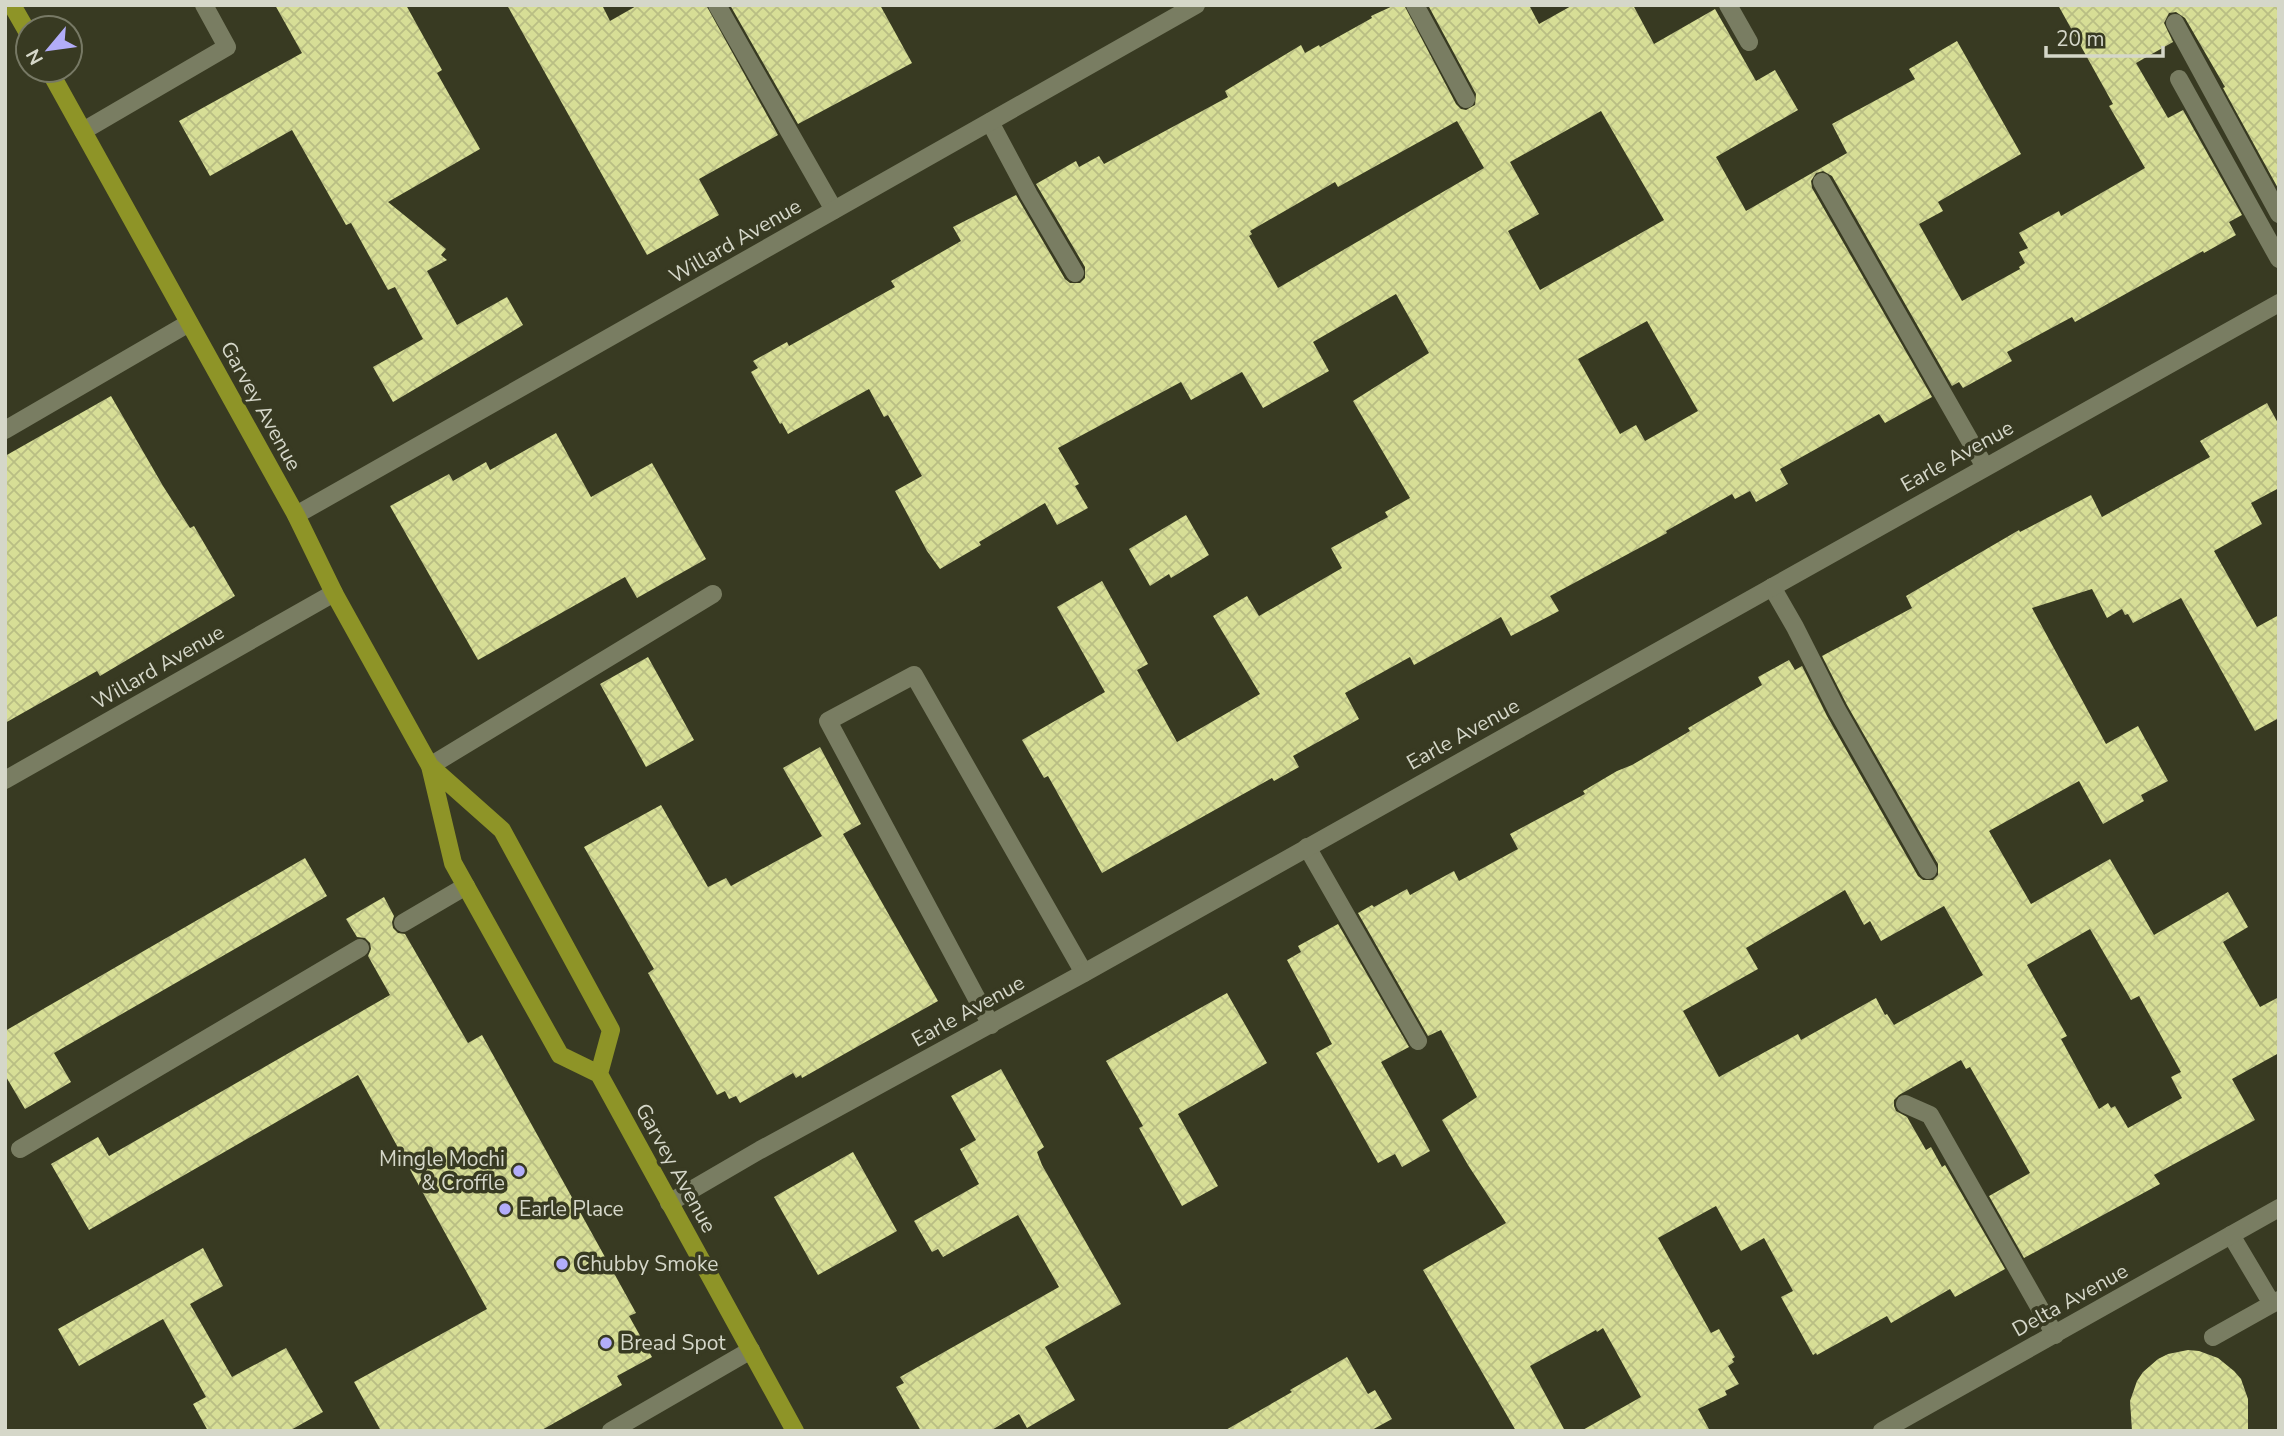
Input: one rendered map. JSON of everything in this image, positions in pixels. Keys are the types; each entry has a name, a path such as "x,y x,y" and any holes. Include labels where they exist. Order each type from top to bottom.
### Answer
{"main road":[{"name":"Garvey Avenue","path":"57,84 296,515 334,593 430,766 453,863 560,1055 599,1074 795,1431"},
{"name":"Garvey Avenue","path":"430,766 502,830 611,1030 599,1074"}],"street":[{"path":"83,131 227,47 204,5"},
{"path":"717,5 834,210"},
{"name":"Willard Avenue","path":"296,515 1196,5"},
{"path":"1415,5 1466,99"},
{"path":"1728,5 1749,42"},
{"path":"2175,23 2279,214"},
{"path":"2179,79 2279,259"},
{"path":"990,122 1074,273"},
{"path":"1822,182 1985,467"},
{"name":"Earle Avenue","path":"669,1203 2279,303"},
{"path":"5,430 190,323"},
{"path":"1772,587 1837,710 1928,870"},
{"name":"Willard Avenue","path":"5,780 334,593"},
{"path":"430,766 713,594"},
{"path":"991,1025 828,721 914,675 1084,973"},
{"path":"1307,847 1418,1041"},
{"path":"403,923 466,886"},
{"path":"20,1149 360,948"},
{"path":"1905,1104 1930,1115 2055,1335"},
{"name":"Delta Avenue","path":"1882,1431 2279,1208"},
{"path":"2213,1337 2275,1302 2231,1235"},
{"path":"611,1431 751,1350"}],"building":[{"path":"275,5 406,5 442,70 437,73 480,149 388,202 446,249 441,255 447,260 427,271 457,325 507,297 523,325 393,402 373,367 423,339 395,287 388,290 351,223 346,225 292,130 210,176 179,121 302,53"},
{"path":"507,5 602,5 610,21 638,5 706,5 778,135 699,179 719,215 647,255"},
{"path":"730,5 880,5 912,63 798,124"},
{"path":"1395,5 1404,5 1456,104 1466,110 1475,105 1476,94 1428,5 1529,5 1539,24 1573,5 1633,5 1654,44 1715,9 1756,81 1775,70 1798,110 1716,157 1746,211 1847,153 1832,124 1915,79 1909,69 1957,41 2021,154 1938,202 1943,211 1919,224 1962,301 2020,269 2025,263 2019,252 2028,248 2019,233 2059,211 2061,216 2145,168 2109,106 2113,104 2058,5 2279,5 2279,190 2185,18 2176,12 2169,13 2164,23 2173,42 2136,63 2168,118 2183,110 2242,215 2229,222 2236,235 2075,322 2072,317 2007,352 2012,361 1963,388 1959,382 1952,386 1832,176 1823,171 1816,173 1811,181 1812,188 1932,397 1885,423 1879,414 1780,469 1788,484 1756,502 1750,491 1735,499 1732,494 1666,531 1667,533 1550,596 1559,611 1511,636 1501,617 1414,665 1410,657 1345,693 1359,719 1293,756 1299,767 1274,781 1272,778 1102,873 1048,776 1044,778 1022,740 1105,692 1057,607 1102,581 1148,664 1137,670 1177,742 1260,694 1213,616 1247,596 1259,616 1342,568 1331,548 1388,517 1385,512 1410,498 1353,401 1429,353 1396,294 1313,342 1329,371 1263,408 1242,372 1191,400 1181,382 1058,448 1079,484 1075,486 1088,508 1057,525 1045,503 979,542 981,545 940,569 927,551 895,491 922,476 888,415 884,417 869,389 788,434 751,372 758,368 753,361 787,342 789,346 895,287 891,281 961,241 953,227 1016,195 1065,279 1070,283 1080,283 1085,278 1085,267 1036,184 1076,161 1079,167 1099,156 1104,164 1228,97 1225,91 1301,45 1305,53 1319,45 1320,47 1372,18 1371,16","holes":["1601,111 1664,220 1540,290 1508,231 1539,214 1510,162","1457,121 1484,168 1278,288 1249,236 1252,234 1250,231 1335,182 1338,187","1647,321 1698,411 1645,441 1636,425 1620,434 1578,359"]},
{"path":"111,396 163,486 190,528 194,526 235,596 100,676 97,671 5,723 5,456"},
{"path":"2267,403 2279,425 2279,488 2251,503 2262,524 2214,551 2257,627 2279,615 2279,718 2255,731 2181,598 2133,623 2122,609 2107,618 2092,589 2032,608 2106,744 2138,726 2168,781 2141,795 2144,801 2103,824 2079,781 1989,831 2031,904 2110,859 2154,935 2228,892 2248,927 2223,942 2260,1007 2279,997 2279,1053 2232,1079 2255,1120 2154,1175 2160,1184 2024,1258 1989,1196 2030,1173 1970,1067 1966,1069 1961,1060 1899,1095 1894,1100 1894,1106 1896,1111 1907,1117 1926,1150 1931,1147 1942,1167 1945,1165 2005,1269 1955,1297 1950,1289 1891,1323 1887,1316 1813,1355 1781,1297 1793,1291 1764,1238 1741,1251 1716,1206 1658,1238 1711,1333 1719,1329 1735,1357 1732,1359 1734,1362 1728,1366 1739,1384 1725,1391 1727,1395 1698,1409 1710,1431 1581,1431 1641,1397 1603,1328 1530,1366 1565,1431 1516,1431 1423,1270 1506,1223 1442,1120 1477,1097 1441,1030 1428,1036 1358,913 1407,889 1410,895 1454,871 1459,881 1518,849 1510,834 1585,794 1583,791 1690,731 1688,728 1762,685 1758,677 1789,660 1795,670 1802,666 1827,716 1918,876 1923,880 1933,880 1938,875 1938,864 1822,656 1912,608 1906,596 2019,530 2020,532 2091,495 2102,517 2210,457 2200,441","holes":["1845,890 1864,925 1870,921 1881,941 1944,906 1983,975 1894,1025 1876,998 1801,1040 1798,1034 1719,1077 1683,1011 1758,969 1746,948","2090,929 2131,1000 2139,996 2181,1072 2171,1077 2182,1098 2128,1128 2115,1106 2111,1108 2108,1103 2099,1109 2061,1039 2067,1036 2027,965"]},
{"path":"556,433 591,497 652,463 706,559 637,598 625,577 478,660 390,506 449,474 453,481 486,462 490,470"},
{"path":"1186,515 1209,555 1171,578 1169,574 1150,586 1129,549"},
{"path":"648,657 694,740 646,767 600,684"},
{"path":"820,747 861,824 843,834 938,1001 802,1078 801,1075 796,1078 793,1073 740,1103 736,1096 729,1099 725,1091 717,1095 648,973 654,969 584,847 661,805 708,887 726,878 731,886 822,836 783,768"},
{"path":"305,858 327,896 54,1053 71,1082 25,1109 5,1075 5,1031"},
{"name":"Earle Place","path":"384,897 394,916 393,928 398,933 405,934 468,1043 482,1035 636,1313 629,1316 652,1357 617,1376 622,1385 540,1431 381,1431 354,1382 487,1309 358,1075 89,1230 51,1164 98,1137 109,1156 390,995 368,956 370,943 365,938 357,937 346,919"},
{"path":"1338,924 1409,1047 1381,1062 1430,1151 1402,1167 1395,1154 1378,1163 1316,1053 1332,1044 1287,960 1301,952 1298,946"},
{"path":"1227,993 1267,1063 1178,1114 1218,1186 1182,1206 1139,1128 1143,1126 1106,1061"},
{"path":"1001,1069 1044,1147 1037,1152 1042,1165 1121,1304 1045,1347 1075,1400 1027,1428 1019,1414 990,1431 921,1431 896,1387 904,1383 900,1377 1059,1287 1018,1215 943,1257 938,1249 932,1252 914,1221 979,1184 960,1149 976,1140 951,1096"},
{"path":"853,1152 897,1231 818,1275 774,1197"},
{"path":"203,1248 223,1286 190,1304 232,1377 286,1348 323,1412 289,1431 208,1431 193,1404 206,1397 163,1319 79,1366 58,1329"},
{"path":"2188,1350 2218,1358 2241,1379 2248,1399 2248,1431 2132,1431 2130,1401 2143,1372 2168,1354"},
{"path":"1347,1357 1368,1394 1375,1390 1392,1419 1370,1431 1224,1431 1292,1392 1290,1390"}],"place":[{"name":"Mingle Mochi & Croffle","path":"519,1171"},
{"name":"Earle Place","path":"505,1209"},
{"name":"Chubby Smoke","path":"562,1264"},
{"name":"Bread Spot","path":"606,1343"}]}
